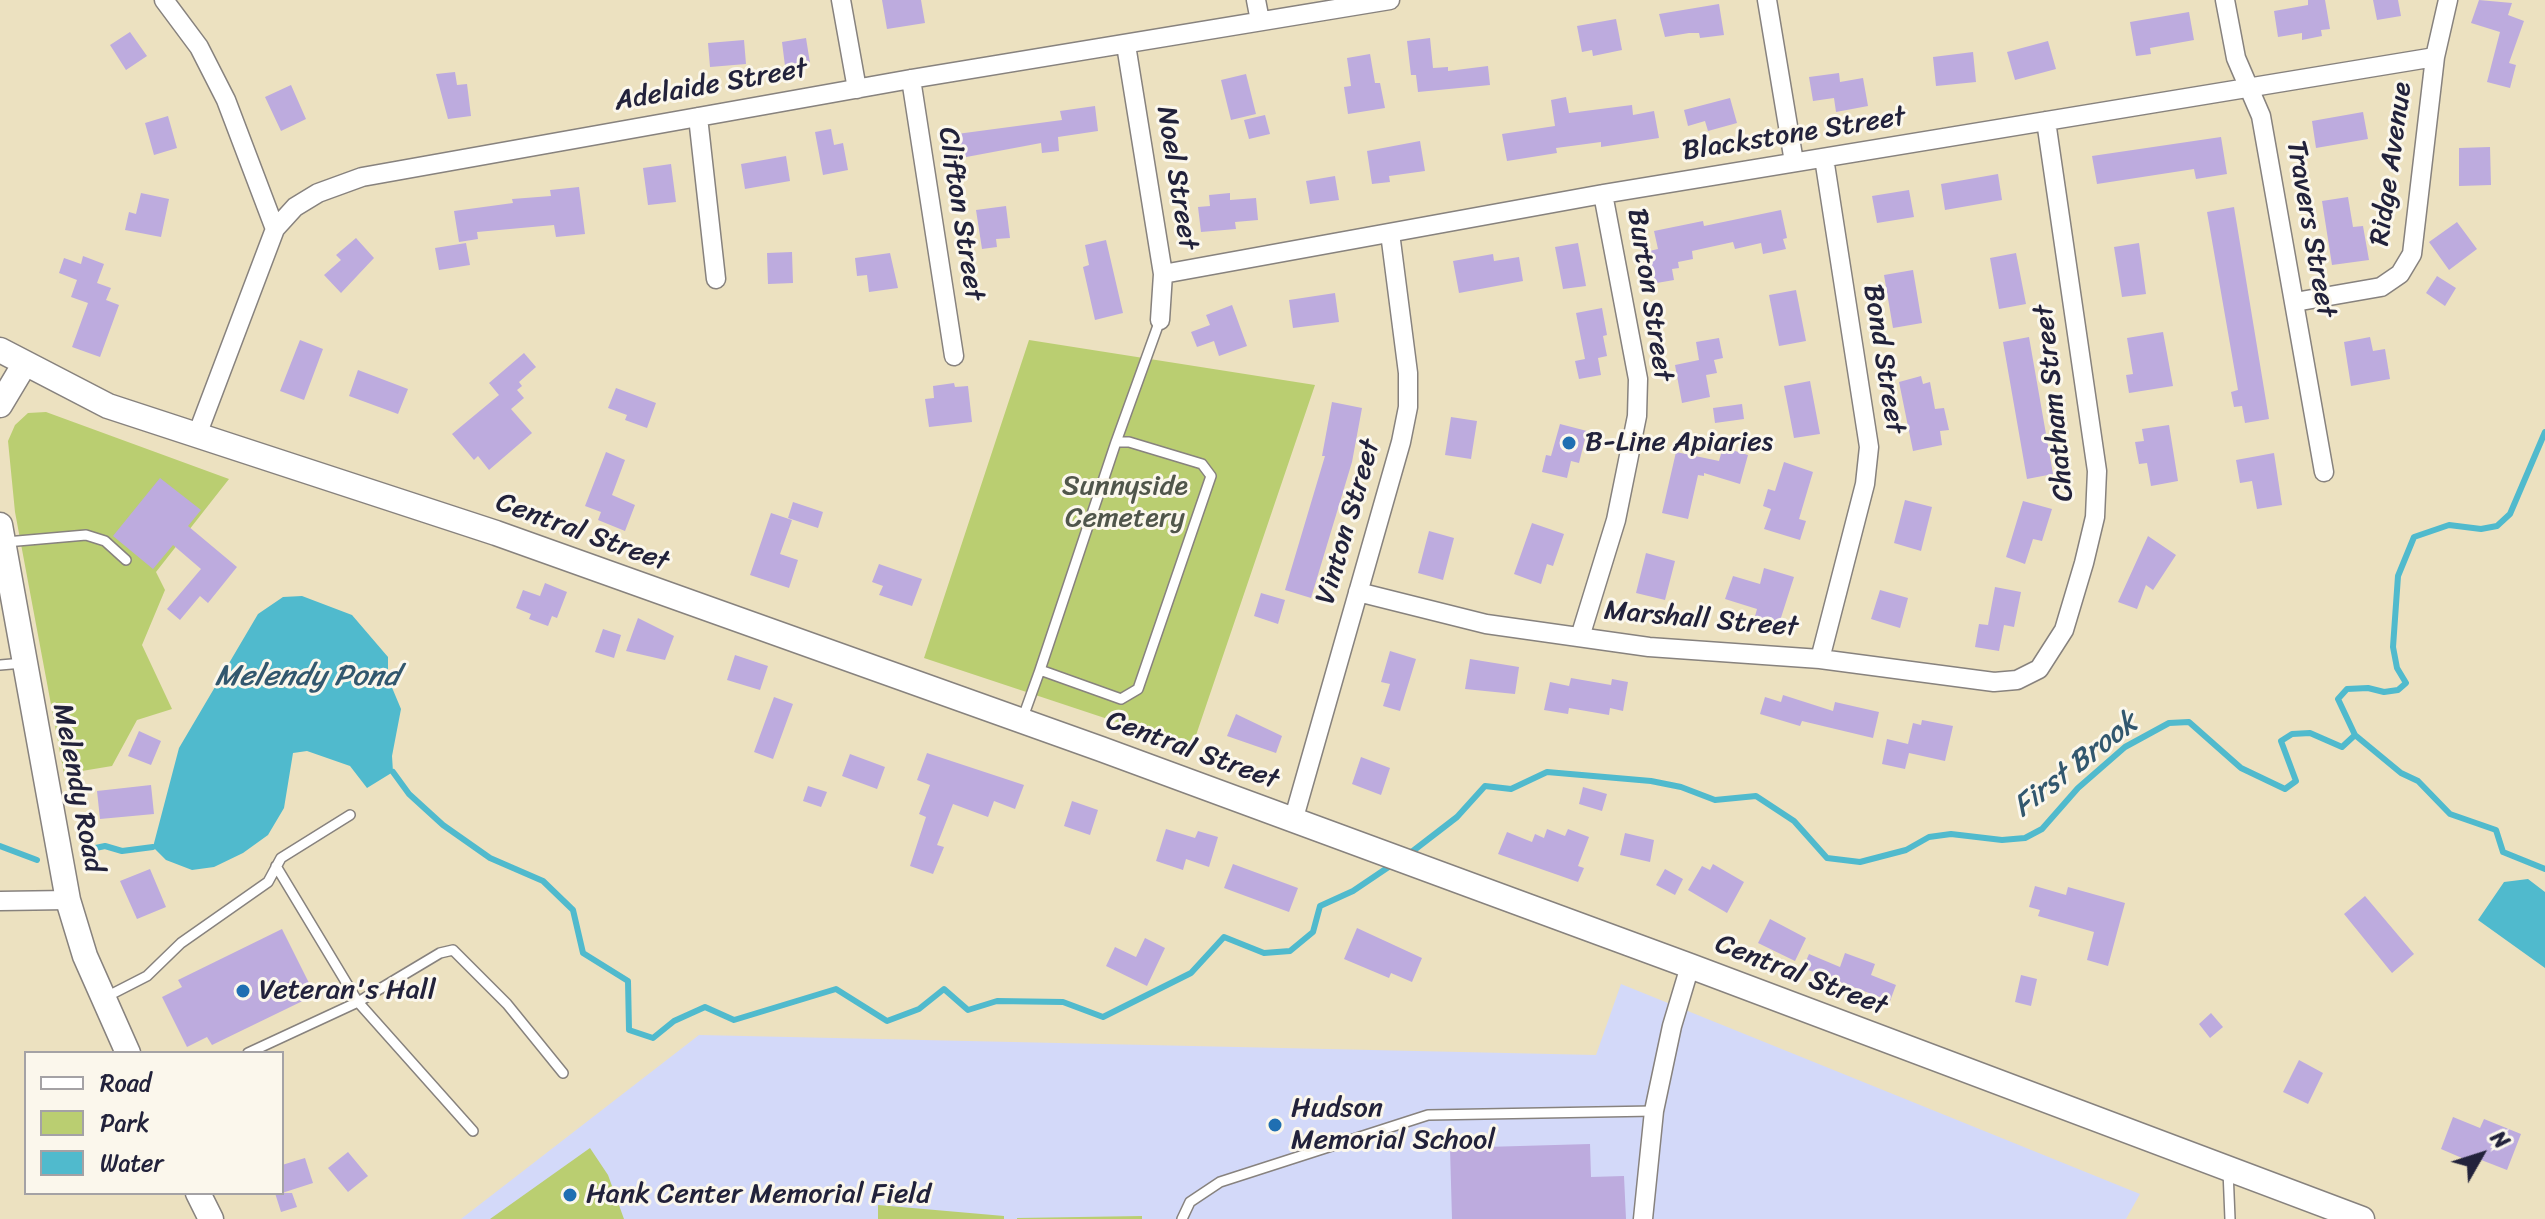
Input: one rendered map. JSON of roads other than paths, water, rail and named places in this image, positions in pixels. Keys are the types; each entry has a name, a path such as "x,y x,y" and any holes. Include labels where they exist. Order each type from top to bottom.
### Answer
{"street":[{"path":"164,0 199,47 226,100 275,229"},
{"path":"841,0 857,89"},
{"path":"1256,0 1260,21"},
{"name":"Adelaide Street","path":"197,435 275,229 306,200 362,177 911,79 1390,0"},
{"path":"1767,0 1794,162"},
{"name":"Travers Street","path":"2225,0 2236,58 2261,116 2324,472"},
{"name":"Ridge Avenue","path":"2295,302 2381,287 2400,274 2412,254 2435,57 2448,0"},
{"name":"Noel Street","path":"1126,45 1163,274 1160,320"},
{"name":"Blackstone Street","path":"1163,274 1603,194 2435,57"},
{"name":"Clifton Street","path":"911,79 954,356"},
{"path":"698,117 716,279"},
{"name":"Chatham Street","path":"2039,669 2064,630 2084,563 2095,517 2097,471 2046,121"},
{"name":"Bond Street","path":"1820,659 1865,484 1869,447 1824,158"},
{"name":"Burton Street","path":"1580,637 1616,520 1637,416 1638,379 1603,194"},
{"name":"Vinton Street","path":"1293,821 1408,407 1408,373 1390,233"},
{"name":"Central Street","path":"0,350 108,406 511,539 1021,721 1690,966 2362,1219"},
{"path":"0,405 24,365"},
{"name":"Melendy Road","path":"1,537 11,664 68,900 85,956 127,1051"},
{"name":"Marshall Street","path":"1358,592 1486,624 1664,649 1820,659 1994,682 2017,680 2039,669"},
{"path":"0,901 68,900"},
{"path":"1643,1219 1654,1111 1672,1026 1690,966"},
{"path":"199,1195 211,1219"}],"lane":[{"path":"1021,721 1160,320"},
{"path":"1040,670 1121,699 1134,695 1211,485 1211,476 1202,464 1129,442 1116,442"},
{"path":"1,537 86,535 105,541 126,560"},
{"path":"103,998 147,976 181,943 268,882 281,858 350,815"},
{"path":"276,866 358,1002 473,1131"},
{"path":"252,1051 358,1002 440,953 453,950 507,1004 563,1073"},
{"path":"1182,1219 1190,1202 1220,1182 1428,1115 1654,1111"},
{"path":"2228,1170 2230,1219"}],"water":[{"name":"Melendy Pond","path":"302,596 352,615 388,657 388,678 401,709 392,756 393,772 367,788 350,766 307,751 293,753 284,808 268,835 243,853 214,867 192,870 166,860 153,847 179,748 258,614 283,597"},
{"path":"2528,879 2545,892 2545,968 2478,920 2504,882"}],"waterway":[{"name":"First Brook","path":"1409,854 1457,817 1485,786 1511,789 1547,772 1651,781 1681,787 1715,800 1756,796 1794,821 1827,858 1860,862 1906,850 1929,837 1951,834 2002,840 2025,838 2042,829 2078,788 2125,747 2169,723 2189,722 2241,768 2285,789 2296,781 2281,741 2292,734 2310,733 2342,747 2355,735 2338,699 2347,689 2368,688 2384,692 2398,690 2406,683 2397,668 2393,647 2398,576 2414,537 2449,525 2481,529 2497,526 2510,514 2545,432"},
{"path":"2355,735 2401,773 2418,781 2450,814 2496,830 2503,852 2545,869"},
{"name":"First Brook","path":"393,772 409,794 443,825 490,858 543,881 573,910 583,953 628,981 629,1030 653,1038 674,1021 705,1007 734,1020 836,989 887,1021 919,1009 944,989 968,1010 997,1001 1063,1002 1103,1017 1191,973 1224,937 1264,953 1290,951 1313,932 1320,906 1353,891 1393,864"},
{"path":"0,846 37,860"},
{"path":"86,850 105,846 122,851 153,847"}],"place":[{"name":"B-Line Apiaries","path":"1569,443"},
{"name":"Veteran's Hall","path":"243,991"},
{"name":"Hudson Memorial School","path":"1275,1125"},
{"name":"Hank Center Memorial Field","path":"570,1195"}],"park label":[{"name":"Sunnyside Cemetery","path":"1125,503"}]}
